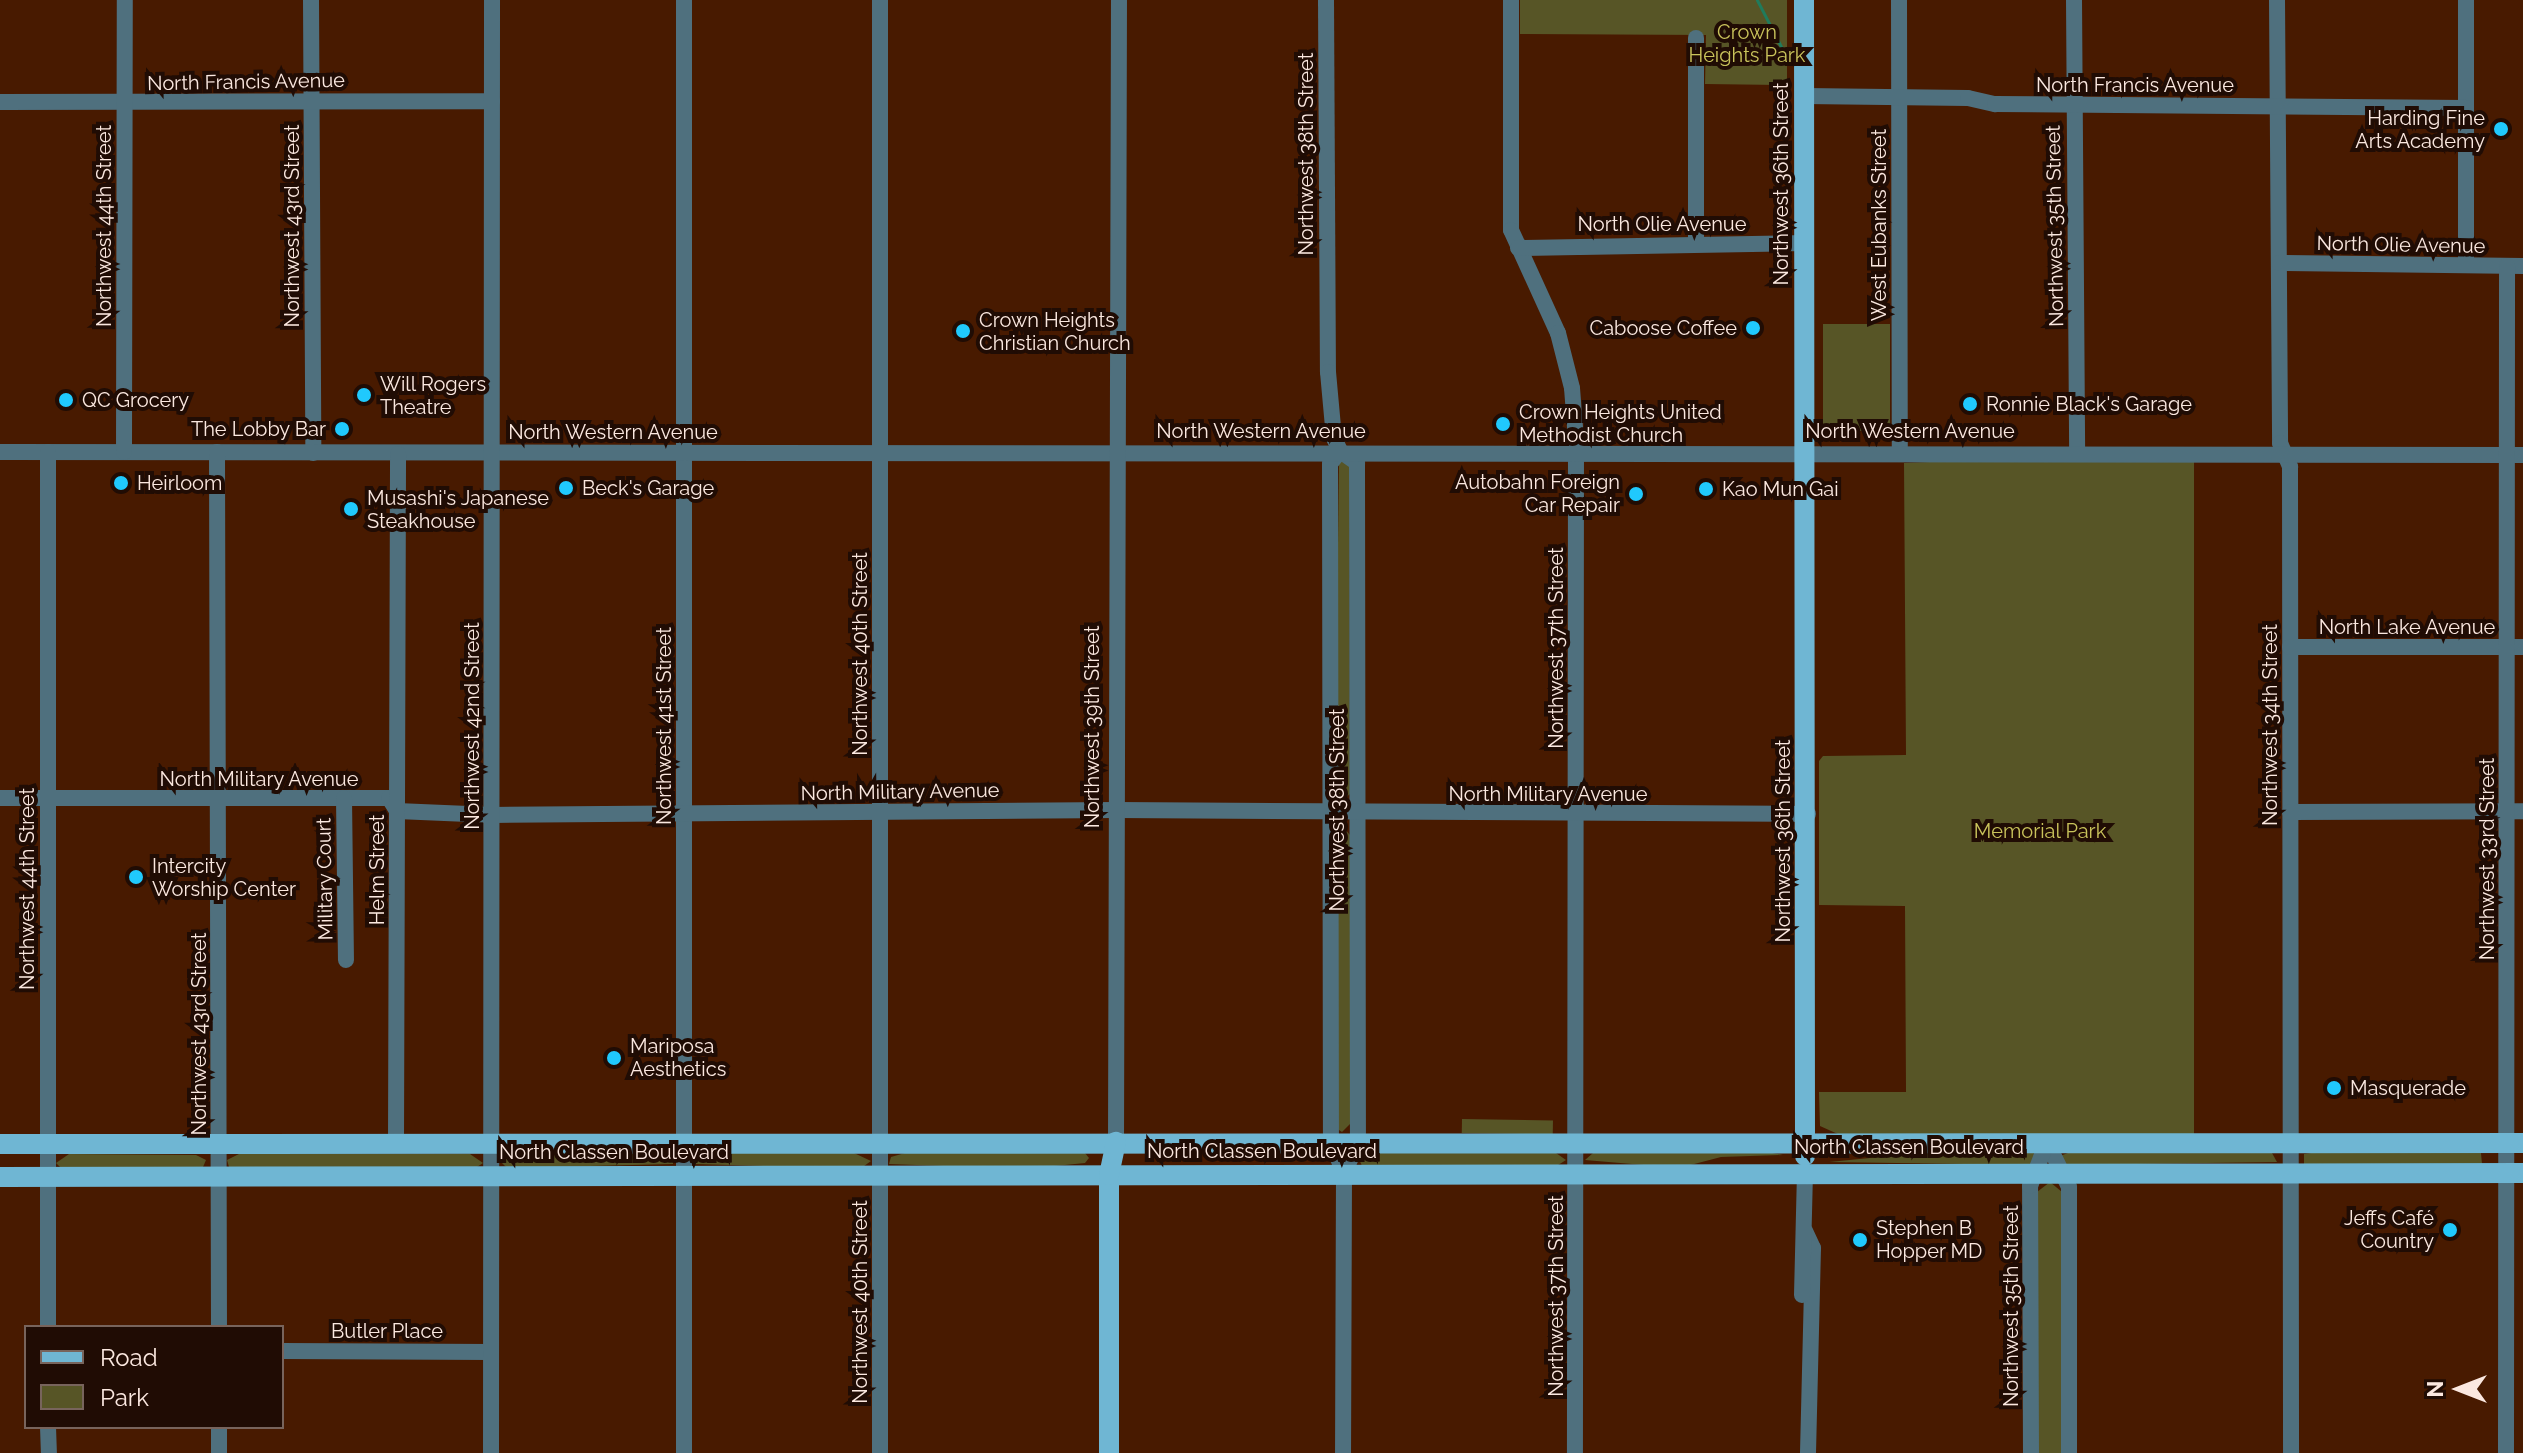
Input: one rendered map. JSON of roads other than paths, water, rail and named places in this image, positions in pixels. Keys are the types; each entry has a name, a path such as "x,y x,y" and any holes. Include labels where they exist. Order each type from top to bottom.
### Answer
{"main road":[{"name":"Northwest 36th Street","path":"1804,0 1808,814 1805,1172"},
{"name":"North Classen Boulevard","path":"0,1144 1331,1141 2513,1144"},
{"name":"Northwest 39th Street","path":"1109,1453 1109,1175 1116,1142"},
{"name":"North Classen Boulevard","path":"0,1177 2036,1171 2513,1173"}],"street":[{"name":"Northwest 44th Street","path":"124,452 125,0"},
{"name":"Northwest 43rd Street","path":"311,0 313,453"},
{"name":"Northwest 42nd Street","path":"491,1453 492,0"},
{"name":"Northwest 41st Street","path":"684,0 684,1453"},
{"name":"Northwest 40th Street","path":"880,0 880,1453"},
{"name":"Northwest 39th Street","path":"1116,1142 1115,452 1119,0"},
{"name":"Northwest 38th Street","path":"1326,0 1326,338 1340,451 1330,464 1330,814 1331,1141 1344,1174 1343,1453"},
{"name":"Northwest 37th Street","path":"1511,0 1510,223 1564,353 1575,451 1575,1453"},
{"name":"West Eubanks Street","path":"1899,0 1900,451"},
{"name":"Northwest 35th Street","path":"2074,0 2077,452"},
{"name":"Northwest 34th Street","path":"2277,0 2283,454 2290,467 2291,1453"},
{"path":"2466,0 2466,265"},
{"path":"1696,38 1696,244"},
{"name":"North Francis Avenue","path":"1805,96 2074,105 2466,108"},
{"name":"North Francis Avenue","path":"0,102 492,101"},
{"name":"North Olie Avenue","path":"1518,248 1806,243"},
{"name":"North Olie Avenue","path":"2279,263 2515,266"},
{"name":"Northwest 33rd Street","path":"2506,1453 2513,1173 2515,266"},
{"name":"Northwest 38th Street","path":"1340,451 1357,463 1358,1141 1344,1174"},
{"name":"North Western Avenue","path":"0,452 1900,451 2515,455"},
{"name":"Northwest 44th Street","path":"48,452 48,1325"},
{"name":"Northwest 43rd Street","path":"217,452 219,1325"},
{"name":"Helm Street","path":"396,1142 398,454"},
{"name":"North Lake Avenue","path":"2290,647 2515,647"},
{"name":"North Military Avenue","path":"0,798 389,798 397,811 492,815 1116,810 1330,814 1808,814"},
{"name":"Military Court","path":"344,798 346,960"},
{"path":"2290,812 2515,811"},
{"name":"Northwest 35th Street","path":"2031,1453 2030,1186 2047,1142"},
{"path":"2047,1142 2069,1187 2069,1453"},
{"name":"Northwest 36th Street","path":"1805,1172 1805,1231 1813,1248 1808,1316 1808,1453"},
{"name":"Butler Place","path":"284,1351 491,1352"},
{"path":"48,1429 49,1453"},
{"path":"219,1429 219,1453"}],"waterway":[{"path":"1757,0 1788,60"}],"place":[{"name":"Harding Fine Arts Academy","path":"2501,129"},
{"name":"Caboose Coffee","path":"1753,328"},
{"name":"Crown Heights Christian Church","path":"963,331"},
{"name":"Will Rogers Theatre","path":"364,395"},
{"name":"QC Grocery","path":"66,400"},
{"name":"Ronnie Black's Garage","path":"1970,404"},
{"name":"Crown Heights United Methodist Church","path":"1503,424"},
{"name":"The Lobby Bar","path":"342,429"},
{"name":"Heirloom","path":"121,483"},
{"name":"Beck's Garage","path":"566,488"},
{"name":"Kao Mun Gai","path":"1706,489"},
{"name":"Autobahn Foreign Car Repair","path":"1636,494"},
{"name":"Musashi's Japanese Steakhouse","path":"351,509"},
{"name":"Intercity Worship Center","path":"136,877"},
{"name":"Mariposa Aesthetics","path":"614,1058"},
{"name":"Masquerade","path":"2334,1088"},
{"name":"Jeffs Café Country","path":"2450,1230"},
{"name":"Stephen B Hopper MD","path":"1860,1240"}],"park label":[{"name":"Crown Heights Park","path":"1747,44"},
{"name":"Memorial Park","path":"2040,831"}]}
